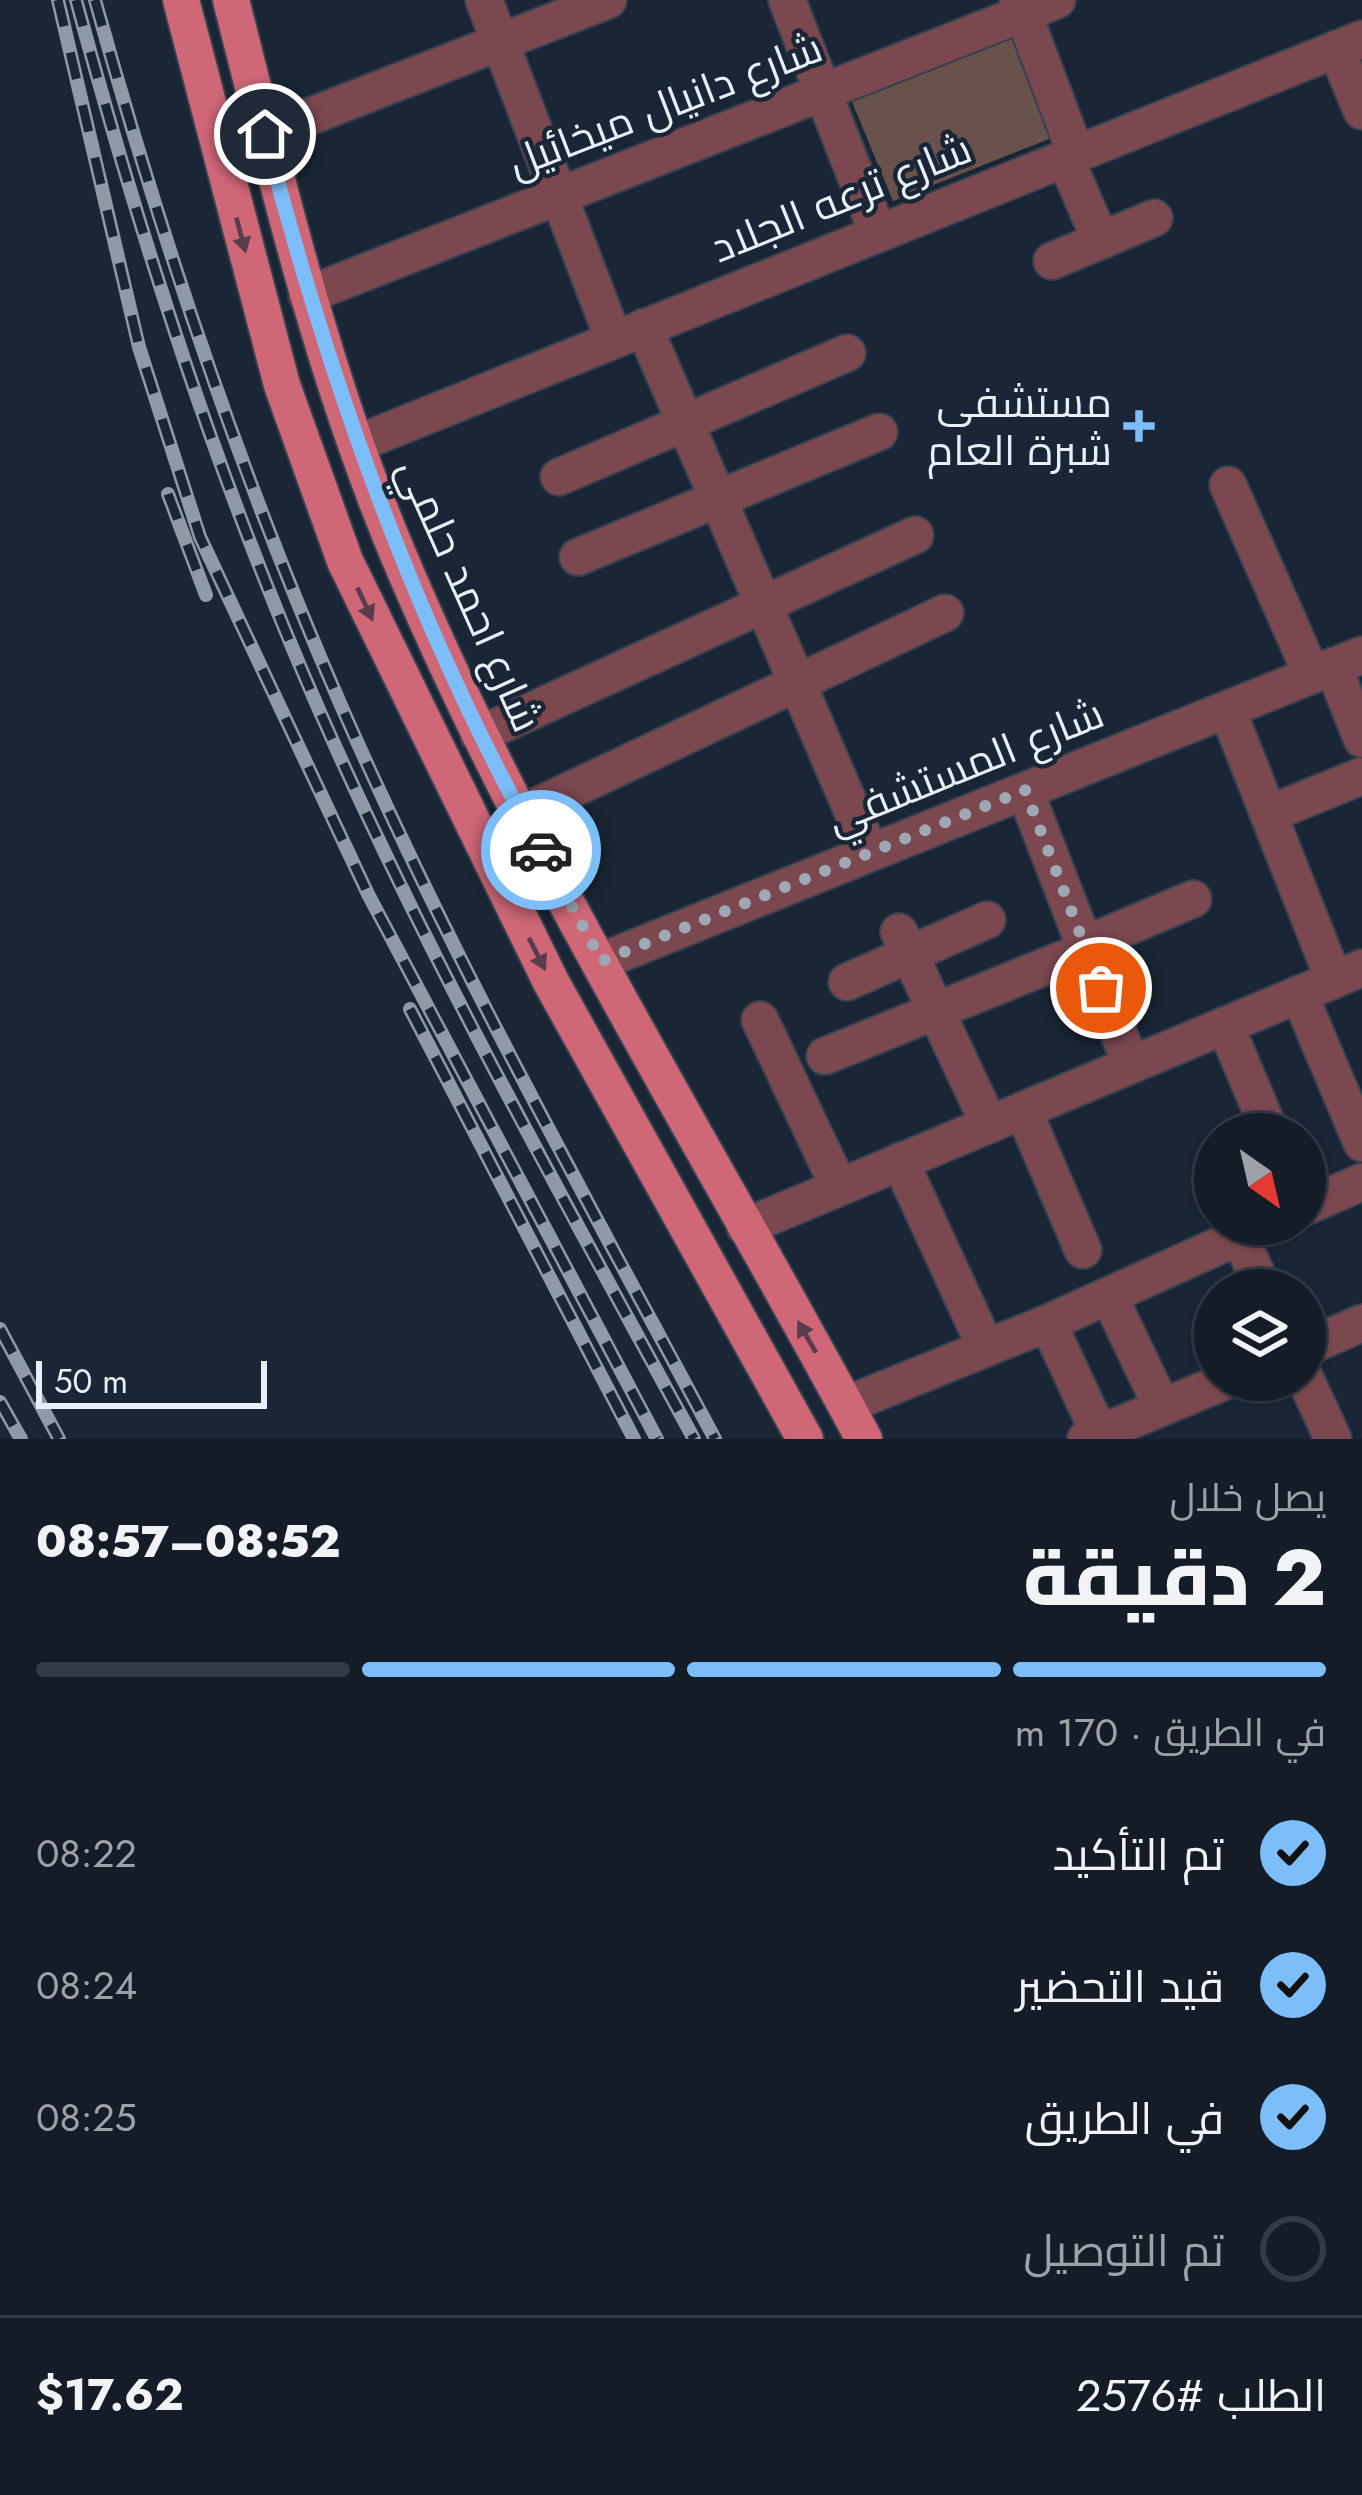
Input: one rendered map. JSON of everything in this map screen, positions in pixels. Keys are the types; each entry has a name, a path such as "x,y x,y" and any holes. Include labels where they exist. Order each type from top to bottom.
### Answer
{"main road":[{"path":"181,0 282,386 345,561 551,982 805,1439"},
{"name":"شارع احمد حلمي","path":"231,0 307,295 356,444 479,735 864,1439"}],"street":[{"path":"484,0 560,194 629,333 685,423 870,852"},
{"path":"265,134 608,0"},
{"path":"787,0 877,231"},
{"name":"شارع دانيال ميخائيل","path":"307,295 823,92 1020,7 1058,0"},
{"path":"1020,7 1101,241"},
{"path":"1349,44 1362,112"},
{"name":"شارع ترعه الجلاد","path":"356,444 1349,44"},
{"path":"1052,261 1154,218"},
{"path":"560,477 848,353"},
{"path":"578,557 879,432"},
{"path":"1228,485 1335,666 1362,739"},
{"path":"479,735 915,535"},
{"path":"520,814 945,613"},
{"name":"شارع المستشفي","path":"602,961 1335,666"},
{"path":"745,1227 1348,974 1227,709"},
{"path":"1271,813 1362,776"},
{"path":"1025,790 1130,1065"},
{"path":"825,1056 1193,899"},
{"path":"847,982 904,943 987,920"},
{"path":"904,943 989,1124"},
{"path":"1299,994 1362,1144"},
{"path":"760,1020 838,1187"},
{"path":"1225,1025 1262,1113"},
{"path":"1024,1110 1083,1250"},
{"path":"900,1161 986,1348"},
{"path":"1326,1198 1362,1182"},
{"path":"846,1405 1048,1323 1220,1245"},
{"path":"1108,1296 1162,1407"},
{"path":"1048,1323 1092,1436 1194,1394"},
{"path":"1326,1339 1362,1323"},
{"path":"1316,1401 1333,1439"}],"building":[{"path":"1022,35 1059,135 893,201 852,102"}],"railway":[{"path":"58,0 139,347 200,537 368,894 657,1439"},
{"path":"76,0 128,181 215,449 320,712 452,989 694,1439"},
{"path":"95,0 205,356 269,531 340,703 473,983 715,1439"},
{"path":"168,494 206,595"},
{"path":"410,1009 634,1439"},
{"path":"0,1329 59,1439"},
{"path":"0,1402 21,1439"}],"way so far":[{"path":"541,850 602,961 1025,790 1101,988"}],"place":[{"name":"مستشفى شبرة العام","path":"1139,426"}],"route":[{"path":"265,134 307,295 393,543 479,735 541,850"}]}
